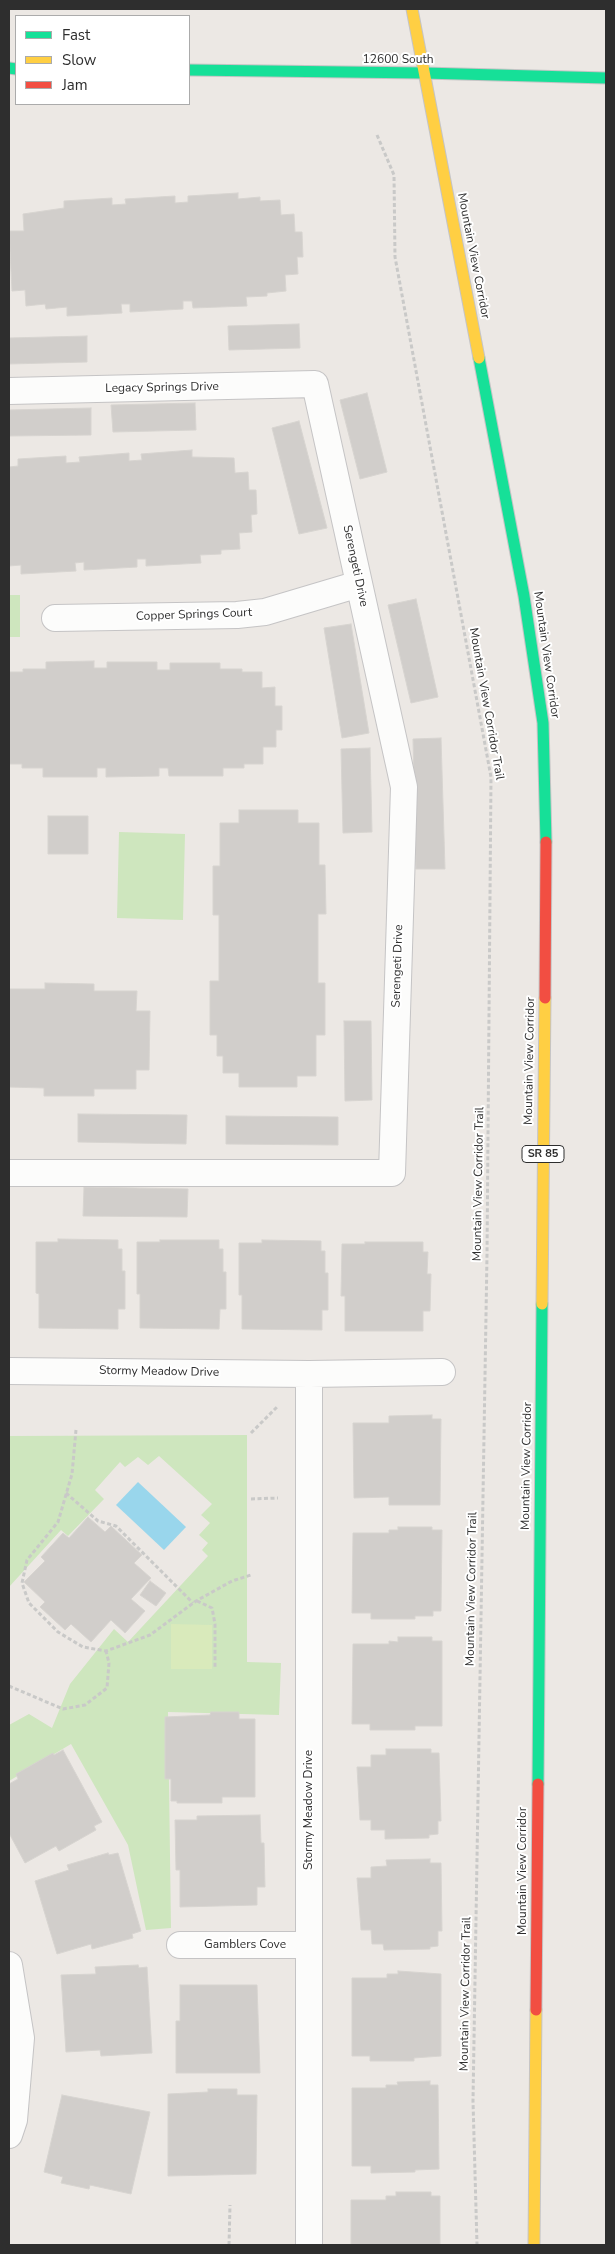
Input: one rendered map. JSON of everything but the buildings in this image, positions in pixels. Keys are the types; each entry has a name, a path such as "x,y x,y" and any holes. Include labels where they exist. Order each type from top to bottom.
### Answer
{"main road":[{"name":"Mountain View Corridor","path":"412,9 524,596 542,723 546,822 534,2245"},
{"name":"12600 South","path":"190,70 424,73 606,78"}],"street":[{"name":"Legacy Springs Drive","path":"9,391 316,384"},
{"name":"Serengeti Drive","path":"9,1173 392,1173 404,787 316,384"},
{"name":"Copper Springs Court","path":"55,618 237,615 265,612 359,584"},
{"name":"Stormy Meadow Drive","path":"9,1370 309,1374 442,1372"},
{"name":"Stormy Meadow Drive","path":"309,1374 310,2245"},
{"name":"Gamblers Cove","path":"180,1945 310,1945"},
{"path":"9,1965 21,2038 14,2120 9,2135"}],"path":[{"name":"Mountain View Corridor Trail","path":"377,135 394,175 395,257 491,777 486,1275 473,2101 476,2245"},
{"path":"251,1433 278,1406"},
{"path":"76,1430 72,1474 58,1522 27,1560 22,1583 29,1603 58,1632 83,1647 106,1651 150,1635 195,1602 232,1581 251,1575"},
{"path":"66,1494 98,1520 116,1526 195,1602 212,1608 215,1624 215,1668"},
{"path":"9,1686 64,1709 85,1705 107,1688 109,1663 106,1651"},
{"path":"229,2245 230,2205"}],"green space":[{"path":"9,595 20,595 20,637 9,637"},
{"path":"119,832 185,834 183,920 117,918"},
{"path":"247,1435 247,1662 281,1663 279,1715 168,1712 171,1928 146,1930 128,1845 71,1744 9,1781 9,1725 29,1714 52,1728 70,1684 114,1629 128,1642 208,1556 202,1550 208,1543 199,1535 210,1523 201,1515 212,1504 159,1456 148,1465 138,1457 125,1467 120,1462 95,1490 104,1499 68,1536 61,1530 9,1587 9,1436"},
{"path":"171,1624 212,1625 212,1669 171,1669"}],"water":[{"path":"138,1482 186,1527 164,1550 116,1505"}],"traffic: fast":[{"path":"9,68 15,69"},
{"path":"190,70 424,73"},
{"path":"424,73 606,78"},
{"path":"479,358 524,596 543,723 546,842"},
{"path":"538,1784 542,1304"}],"traffic: slow":[{"path":"412,9 479,358"},
{"path":"542,1304 545,998"},
{"path":"534,2245 536,2010"}],"traffic: jam":[{"path":"545,998 546,842"},
{"path":"536,2010 538,1784"}]}
